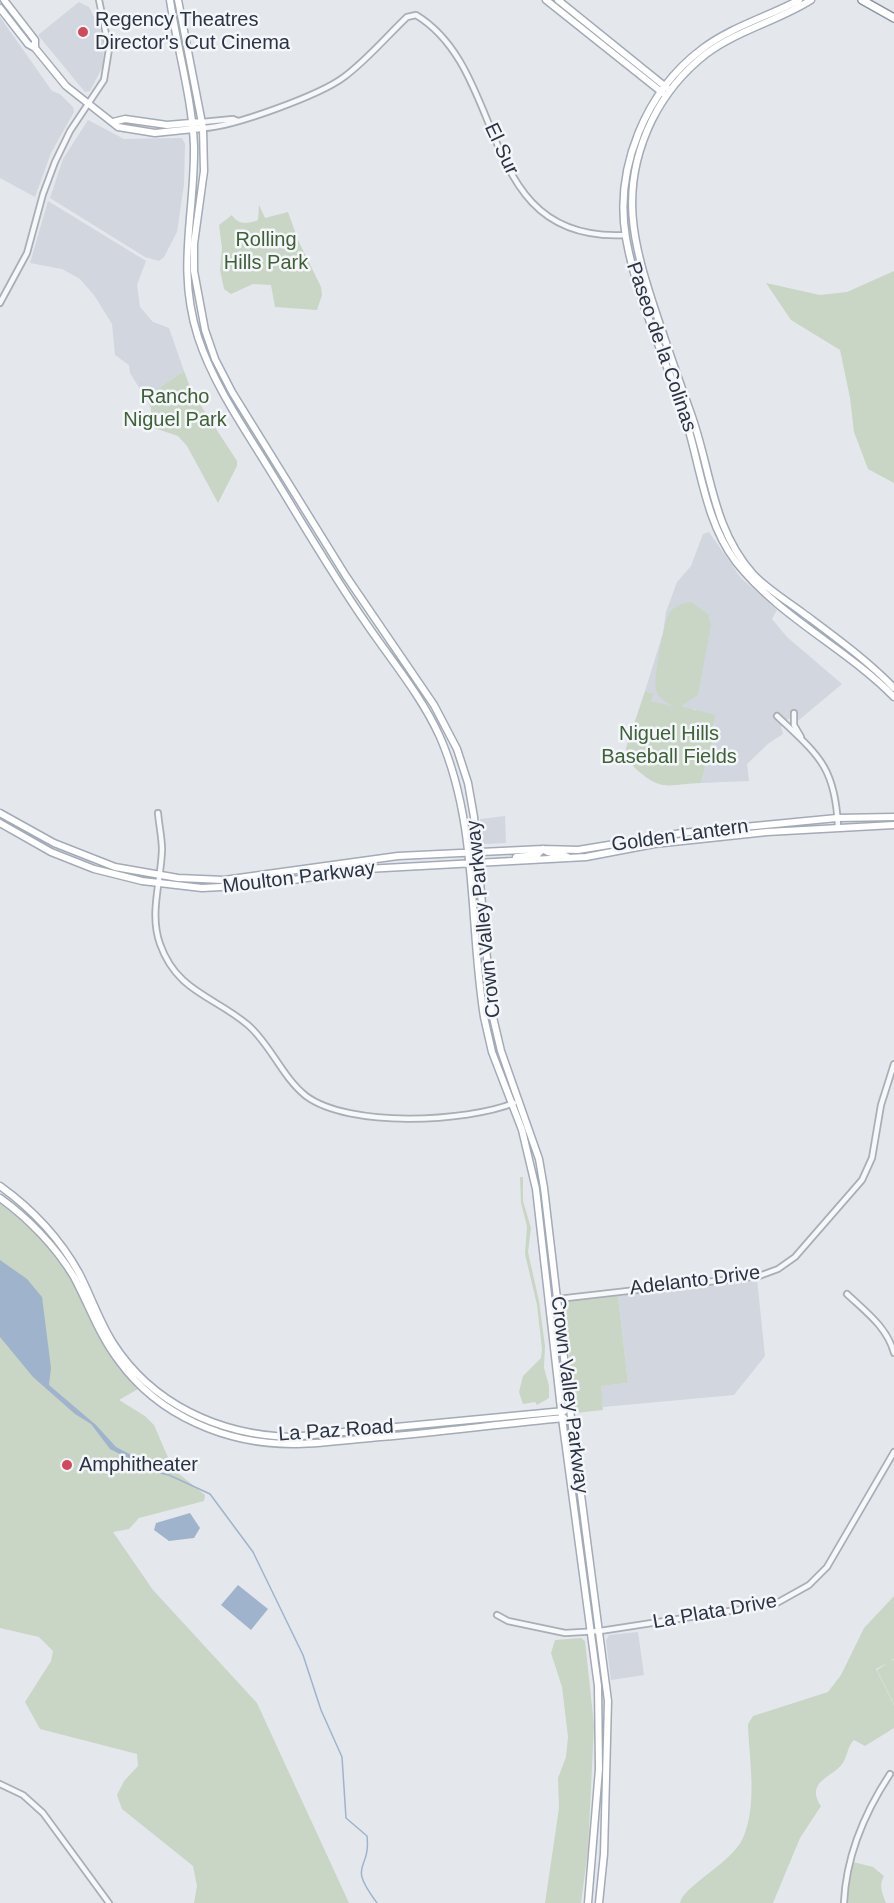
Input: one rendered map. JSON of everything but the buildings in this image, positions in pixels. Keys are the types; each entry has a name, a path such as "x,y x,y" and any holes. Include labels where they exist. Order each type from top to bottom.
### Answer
{"highway":[{"path":"862,0 894,18"}],"main road":[{"path":"4,0 35,40 35,48"},
{"name":"Crown Valley Parkway","path":"170,0 192,127 193,174 186,237 186,272 194,321 208,364 338,583 420,701 438,734 459,791 466,831 466,853 484,1017 492,1052 512,1104 533,1174 590,1632 600,1724 594,1855 588,1903"},
{"name":"Crown Valley Parkway","path":"178,0 203,125 204,171 194,244 194,271 205,330 215,359 350,583 424,690 451,734 468,783 477,852 490,999 501,1051 539,1159 570,1414 600,1631 609,1722 599,1903"},
{"path":"546,0 666,91"},
{"path":"558,0 666,91"},
{"name":"Paseo de la Colinas","path":"799,0 754,21 702,50 666,91 640,130 629,164 625,187 625,235 651,323 691,433 711,515 728,550 760,589 865,669 894,697"},
{"name":"Paseo de la Colinas","path":"811,0 793,11 733,37 694,64 666,91 637,158 633,178 631,220 634,242 698,435 714,503 732,544 761,582 850,649 894,688"},
{"path":"0,8 66,86 87,105 113,122 125,119 192,127 203,125"},
{"path":"733,37 754,21"},
{"path":"631,220 625,235 634,242"},
{"path":"186,272 194,271"},
{"path":"256,448 261,449 282,483 290,486 288,490 294,503 293,507"},
{"name":"Moulton Parkway","path":"0,813 45,839 95,861 160,874 224,880 281,874 374,858 466,853"},
{"name":"Golden Lantern","path":"466,853 543,849 578,850 682,833 837,818 894,817"},
{"name":"Moulton Parkway","path":"0,823 79,864 111,874 202,888 240,888 366,869 468,864"},
{"name":"Golden Lantern","path":"468,864 609,854 650,845 838,826 894,825"},
{"path":"627,841 645,842 650,845 655,839 680,836 682,833"},
{"path":"515,861 516,857 537,855 543,849 551,854 565,854 570,858"},
{"name":"La Paz Road","path":"0,1186 35,1215 66,1252 106,1331 129,1364 155,1390 197,1416 239,1431 291,1437 561,1411 570,1414"},
{"name":"La Paz Road","path":"0,1198 41,1235 66,1266 104,1339 125,1369 156,1399 190,1421 249,1440 294,1444 402,1436 562,1418 570,1414"},
{"path":"190,1421 197,1416"}],"street":[{"path":"0,303 27,253 42,194 55,162 104,80 109,60 99,0"},
{"name":"El Sur","path":"203,125 233,124 344,77 413,14 438,34 456,56 474,89 505,163 521,191 537,207 568,226 593,234 625,235"},
{"path":"794,713 794,725 828,772 833,784 838,826"},
{"path":"777,716 802,739"},
{"path":"158,813 162,848 155,909 156,931 163,954 174,972 195,992 248,1025 298,1089 317,1103 346,1113 436,1118 463,1116 519,1101"},
{"name":"Adelanto Drive","path":"549,1300 759,1276 787,1264 862,1180 872,1158 886,1085 894,1064"},
{"path":"847,1294 876,1321 891,1340 894,1353"},
{"name":"La Plata Drive","path":"497,1615 508,1621 565,1633 600,1631 775,1604 809,1585 827,1566 894,1452"},
{"path":"844,1903 845,1883 858,1834 890,1774"},
{"path":"0,1784 23,1795 38,1808 109,1903"}],"shaded area":[{"path":"79,2 89,7 102,34 104,47 103,66 90,91 85,92 38,35"},
{"path":"0,17 52,91 60,94 73,107 74,112 51,153 35,197 0,178"},
{"path":"88,120 124,139 182,138 185,144 184,184 177,232 164,257 159,261 145,257 50,198 63,159"},
{"path":"48,201 146,261 137,285 140,307 153,322 169,328 184,371 145,397 130,373 129,365 115,355 112,324 94,295 80,279 62,269 30,263"},
{"path":"709,532 741,578 777,610 772,619 787,637 842,684 799,720 791,718 784,721 781,727 783,734 769,743 747,764 749,781 701,783 715,733 712,732 714,726 695,712 696,709 675,708 651,701 650,693 645,691 663,633 666,612 677,582 691,566 703,534"},
{"path":"505,816 506,843 484,844 481,840 480,819"},
{"path":"757,1279 765,1356 734,1395 603,1407 600,1386 628,1383 618,1296"},
{"path":"638,1632 644,1675 611,1680 606,1641 609,1635"}],"green space":[{"name":"Rolling Hills Park","path":"259,205 265,218 288,212 298,240 321,287 322,295 317,310 275,307 271,285 253,284 231,294 224,289 220,270 222,248 219,225 232,215 237,221 243,223 258,220"},
{"path":"894,271 894,483 868,469 854,432 840,350 791,320 766,283 820,295 847,292"},
{"name":"Rancho Niguel Park","path":"184,371 192,392 237,461 237,466 218,503 187,446 178,436 151,427 151,408 145,397"},
{"name":"Niguel Hills Baseball Fields","path":"691,602 708,614 711,625 698,695 681,706 715,715 712,732 715,732 701,783 659,784 644,776 631,764 626,748 645,691 653,694 651,701 675,707 661,699 657,693 655,684 658,663 670,612 680,605"},
{"path":"520,1177 523,1177 523,1201 531,1228 528,1252 539,1301 545,1346 544,1368 549,1386 549,1398 537,1405 535,1402 523,1404 519,1392 523,1376 541,1358 542,1349 537,1305 525,1254 527,1226 521,1203"},
{"path":"0,1202 49,1247 71,1280 108,1351 138,1389 119,1400 145,1416 154,1425 173,1469 205,1495 204,1501 139,1518 129,1529 113,1532 153,1590 257,1703 349,1903 194,1903 197,1886 193,1866 122,1809 117,1795 124,1781 138,1766 137,1754 40,1729 25,1702 51,1661 53,1651 39,1637 0,1628"},
{"path":"618,1296 628,1383 601,1386 603,1410 575,1413 563,1304 568,1301"},
{"path":"894,1596 894,1659 891,1661 894,1660 894,1704 877,1670 888,1663 876,1669 894,1705 894,1728 865,1746 854,1740 844,1761 819,1785 816,1790 821,1806 800,1838 773,1903 680,1903 683,1896 729,1856 743,1838 750,1811 751,1767 748,1724 753,1716 828,1692 841,1675 864,1628"},
{"path":"581,1638 585,1641 594,1725 588,1850 581,1903 545,1903 559,1808 558,1778 566,1757 568,1737 562,1687 551,1653 555,1640"},
{"path":"853,1862 873,1867 884,1876 881,1887 886,1903 846,1903"}],"water":[{"path":"0,1260 27,1279 42,1297 51,1368 49,1385 96,1425 116,1447 152,1466 157,1473 110,1449 91,1424 75,1414 33,1377 0,1337"},
{"path":"190,1513 200,1528 194,1538 169,1541 154,1530 156,1523"},
{"path":"238,1585 268,1609 251,1630 221,1605"}],"waterway":[{"path":"156,1472 169,1475 210,1494 253,1552 303,1655 321,1710 342,1757 346,1818 367,1836 366,1856 361,1873 368,1890 377,1903"}],"place":[{"name":"Regency Theatres Director's Cut Cinema","path":"83,32"},
{"name":"Amphitheater","path":"67,1465"}]}
